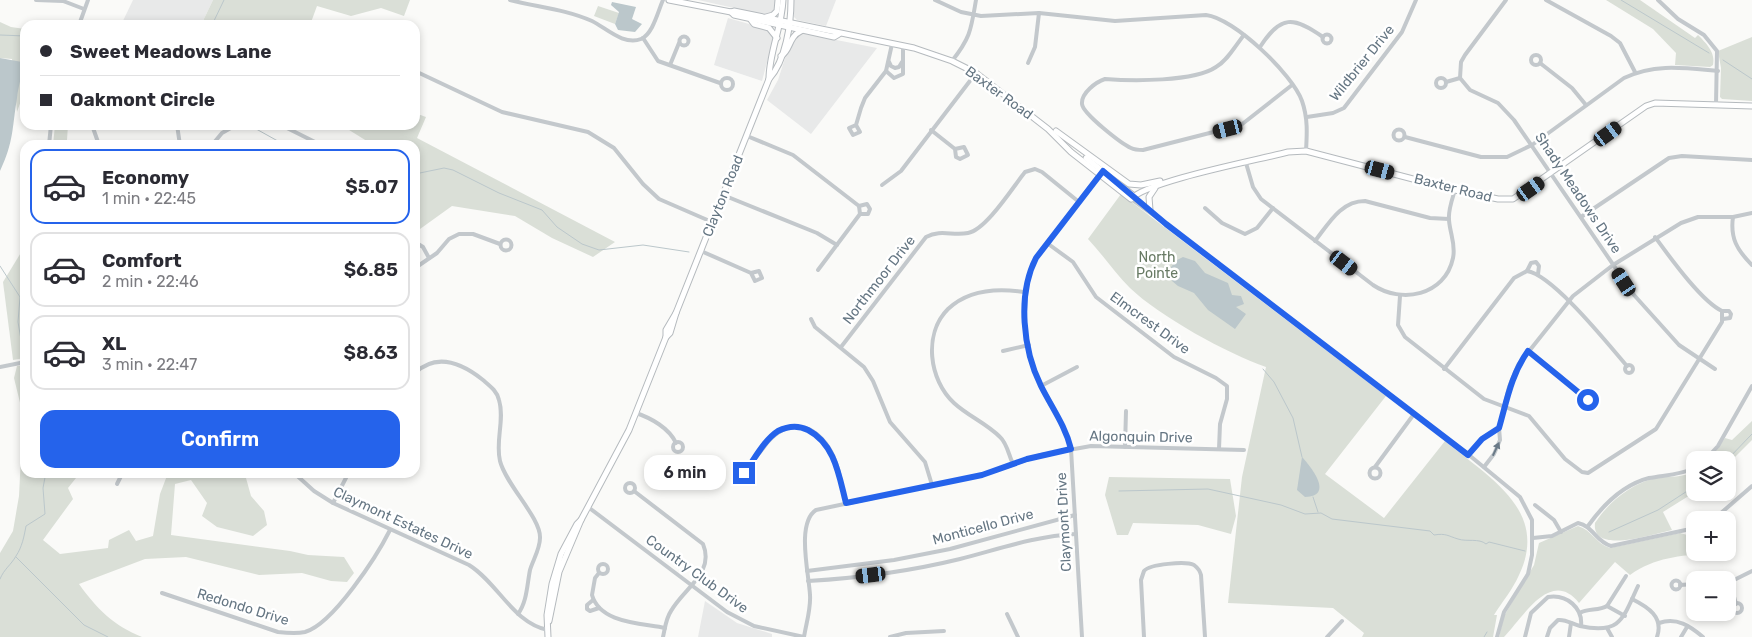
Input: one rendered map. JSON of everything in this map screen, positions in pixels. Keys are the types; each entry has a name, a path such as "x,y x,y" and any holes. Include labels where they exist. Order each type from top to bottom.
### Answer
{"main road":[{"name":"Baxter Road","path":"669,0 765,17 781,24"},
{"path":"765,17 773,15 777,11 778,0"},
{"name":"Clayton Road","path":"548,637 557,579 581,520 619,452 636,412 666,337 675,320 676,313 769,79 769,67 781,24 783,0"},
{"name":"Clayton Road","path":"769,79 776,72 781,57 788,25 790,0"},
{"name":"Baxter Road","path":"731,12 734,15 751,19 903,46 952,61 976,73 1065,144 1073,147 1132,198 1158,185 1187,177 1288,152 1306,151 1455,190 1498,199 1513,199 1553,173 1646,106 1665,102 1752,106"},
{"path":"751,19 754,24 769,28 777,38"},
{"name":"Baxter Road","path":"788,25 801,31 834,37 839,34"},
{"path":"781,57 786,54 792,37 801,31"},
{"path":"1048,129 1052,128 1129,184 1141,185 1187,177"},
{"path":"1150,210 1150,194 1158,185"}],"street":[{"path":"36,0 63,1 84,9"},
{"path":"81,20 88,0"},
{"path":"510,0 575,14 629,41 643,38 649,32 663,0"},
{"path":"935,0 948,7 974,15 1039,13 1115,21 1212,16 1260,47 1302,98 1307,117 1306,151"},
{"path":"952,61 967,42 976,0"},
{"name":"Wildbrier Drive","path":"1307,117 1333,113 1344,108 1402,32 1416,0"},
{"path":"1446,82 1460,78 1461,62 1465,55 1506,0"},
{"path":"1546,0 1611,36 1620,44 1635,72"},
{"path":"1658,0 1678,19 1704,35 1717,51 1716,104"},
{"path":"1028,63 1035,47 1039,13"},
{"path":"1260,47 1272,30 1287,22 1302,23 1323,37"},
{"path":"1244,35 1222,63 1210,71 1153,81 1105,79 1098,81 1088,91 1082,104 1087,114 1131,148 1143,150 1241,125 1292,85"},
{"path":"643,38 658,60 720,83"},
{"path":"670,66 679,43"},
{"path":"856,125 865,98 886,72 892,44"},
{"path":"886,72 894,78 900,77 904,72 902,62 903,46"},
{"path":"889,62 890,66 895,68 899,67 902,62"},
{"path":"1540,63 1567,82 1586,106"},
{"path":"1404,137 1493,158 1516,154 1532,145 1635,72 1653,67 1718,70"},
{"path":"420,73 502,112 588,132 614,148 648,190 659,199 712,222"},
{"path":"882,185 901,171 976,73"},
{"name":"Shady Meadows Drive","path":"1460,78 1470,90 1498,104 1514,120 1553,173 1634,295 1673,340 1715,369"},
{"path":"216,140 227,130"},
{"path":"290,130 311,140"},
{"path":"932,130 955,149"},
{"path":"746,136 793,155 859,206 860,214 818,270"},
{"path":"1582,217 1669,158 1682,156 1752,160"},
{"path":"1246,163 1255,193 1379,289 1400,296 1425,292 1439,282 1451,266 1454,246 1449,219 1455,190"},
{"name":"Northmoor Drive","path":"841,347 926,237 940,232 964,234 979,228 1025,172 1034,169 1042,172 1079,202"},
{"name":"Claymont Drive","path":"1082,637 1071,449 1065,427 1040,386 1024,318 1024,292 1032,266 1047,243 1101,173"},
{"path":"723,195 817,233 837,245"},
{"path":"1132,198 1166,224"},
{"path":"1132,198 1484,467 1508,486 1525,504 1532,520 1533,538 1528,574 1504,612 1497,637"},
{"path":"1316,241 1338,212 1350,203 1360,201 1430,218 1449,219"},
{"path":"859,206 866,204 870,209 868,214 860,214"},
{"path":"1205,208 1222,223 1245,234 1257,228 1273,208"},
{"path":"1484,467 1494,454 1500,440 1499,428 1508,387 1518,365 1568,301 1613,265 1681,222 1698,217 1733,217 1752,213"},
{"path":"1733,217 1734,241 1740,252 1752,265"},
{"path":"420,264 437,253 449,239 464,233 500,244"},
{"path":"1400,296 1397,316 1399,329 1444,369 1488,402 1505,406 1529,416 1565,459 1582,472 1588,473 1656,429 1700,360 1723,315 1676,264 1655,237"},
{"name":"Elmcrest Drive","path":"1047,243 1073,262 1096,297 1174,356 1224,382 1227,386 1220,424 1219,449"},
{"path":"420,245 429,258"},
{"path":"701,251 751,273"},
{"path":"1444,369 1514,278 1528,271 1531,263 1536,262 1539,266 1538,274"},
{"path":"1528,271 1538,274 1568,301 1627,366"},
{"path":"1013,464 1001,438 955,404 942,388 934,366 932,341 942,317 960,300 995,290 1024,292"},
{"path":"811,319 815,327 868,371 886,416 925,462 932,486"},
{"path":"1003,351 1029,345"},
{"path":"1528,351 1559,374 1586,400"},
{"path":"420,369 433,362 456,363 476,374 497,394 501,408 498,438 500,460 511,486 540,532 539,546 530,570 523,607 518,614"},
{"path":"0,367 20,363"},
{"path":"1040,386 1077,367"},
{"path":"1713,451 1752,386"},
{"path":"1125,447 1126,411"},
{"path":"636,412 653,421 673,436 676,443"},
{"path":"1375,467 1414,414"},
{"path":"742,483 744,473 774,435 787,428 800,426 816,436 829,448 837,467 846,503"},
{"path":"1468,455 1482,439 1499,428"},
{"name":"Algonquin Drive","path":"807,571 805,528 809,516 816,510 982,475 1013,464 1071,449 1092,446 1244,450"},
{"path":"1588,526 1604,504 1632,485 1649,478 1686,471"},
{"path":"117,484 120,478"},
{"name":"Claymont Estates Drive","path":"300,478 314,491 333,503 475,569 518,614 537,627 548,630"},
{"path":"333,503 346,478"},
{"path":"1723,511 1752,486"},
{"path":"634,491 703,544 707,563 702,573 690,585 670,613 663,637"},
{"path":"1535,505 1554,520 1561,532"},
{"name":"Country Club Drive","path":"588,507 727,612 744,622 804,637"},
{"name":"Monticello Drive","path":"807,571 894,560 950,549 1074,515"},
{"path":"1533,538 1552,536 1574,524 1588,526 1601,542 1611,546 1686,530"},
{"name":"Redondo Drive","path":"162,593 278,632 305,632 328,617 377,554 390,530"},
{"name":"Monticello Drive","path":"808,581 900,570 961,559 1035,538 1076,534"},
{"path":"1144,637 1142,576 1150,566 1172,564 1189,564 1200,570 1206,637"},
{"path":"804,637 810,603 807,571"},
{"path":"1736,579 1752,571"},
{"path":"599,573 593,585 593,600 607,615 665,628"},
{"path":"1580,613 1602,609 1607,606 1626,576"},
{"path":"1680,585 1686,585"},
{"path":"1547,637 1554,622 1566,620 1571,624 1581,626 1607,628 1615,625 1625,616 1638,586"},
{"path":"1525,637 1531,613 1548,597 1565,599 1580,613 1581,626"},
{"path":"1632,598 1653,613 1659,623 1657,637"},
{"path":"593,600 587,605 587,610 599,608"},
{"path":"1607,606 1625,616"},
{"path":"1007,614 1018,637"},
{"path":"1659,623 1673,619 1703,637"},
{"path":"1327,637 1342,621"},
{"path":"1569,637 1571,624"},
{"path":"1681,637 1687,627"},
{"path":"1607,628 1612,637"},
{"path":"890,637 906,633 944,631"},
{"path":"305,632 307,637"}],"shaded area":[{"path":"133,0 213,0 203,20 123,20"},
{"path":"698,0 776,0 775,11 769,16"},
{"path":"793,0 836,0 826,26 797,20 794,17"},
{"path":"612,2 636,7 632,19 642,24 635,32 618,30 615,24 619,12 611,5"},
{"path":"728,18 767,29 774,36 762,81 714,65"},
{"path":"801,33 877,48 811,134 767,100 778,80 791,40"},
{"path":"0,58 20,62 20,82 10,143 0,171"},
{"path":"1183,257 1195,261 1205,273 1228,283 1232,295 1241,296 1244,304 1236,307 1246,314 1235,329 1208,310 1194,293 1178,286 1172,281 1171,267 1177,260"},
{"path":"1302,457 1315,474 1319,487 1318,492 1314,495 1305,497 1297,490"},
{"path":"705,601 737,623 772,634 772,637 698,637"}],"green space":[{"path":"213,0 410,0 404,16 381,8 351,16 317,6 312,20 203,20"},
{"path":"1606,0 1640,0 1695,38 1698,35 1712,52 1713,65 1710,67 1675,65 1676,53 1653,29"},
{"path":"598,6 619,13 615,24 594,16"},
{"path":"0,22 20,28 20,103 17,112 12,59 0,58"},
{"path":"1752,37 1752,101 1722,99 1720,97 1721,68 1718,51"},
{"path":"420,115 426,117 417,138 615,242 593,257 552,238 515,216 452,206 420,229 420,140 365,140 349,130 420,130"},
{"path":"54,130 68,130 67,140 54,140"},
{"name":"North Pointe","path":"1121,194 1386,396 1325,474 1384,518 1445,441 1479,468 1510,497 1521,514 1527,532 1526,552 1517,580 1494,615 1497,615 1493,637 1362,637 1364,633 1333,608 1228,603 1242,477 1266,367 1214,344 1176,322 1143,299 1119,276 1088,239"},
{"path":"20,254 20,359 13,360 3,282"},
{"path":"17,366 20,366 20,403 14,378"},
{"path":"1752,421 1752,440 1736,456 1736,451 1716,451 1725,438 1732,440"},
{"path":"1686,474 1686,498 1663,512 1672,530 1640,538 1613,541 1603,538 1597,533 1595,523 1622,494 1647,481 1657,478"},
{"path":"20,476 20,478 76,478 68,488 73,499 43,540 60,554 108,548 109,540 129,530 136,541 153,536 160,494 166,478 246,478 251,496 264,511 267,525 253,536 217,527 202,516 207,503 191,480 175,484 171,535 308,555 344,557 354,573 347,582 331,581 302,573 259,575 186,557 145,559 79,584 92,601 114,622 142,637 0,637 0,553 13,531 19,496"},
{"path":"1109,477 1230,479 1236,516 1231,534 1198,525 1133,523 1128,535 1117,535 1105,495"},
{"path":"1578,526 1610,548 1680,533 1686,535 1686,556 1649,564 1630,575 1615,562 1579,603 1569,594 1558,591 1548,593 1529,608 1504,637 1499,637 1504,616 1534,565 1539,543"}],"waterway":[{"path":"214,20 224,0"},
{"path":"1621,0 1709,53"},
{"path":"0,35 20,36"},
{"path":"1723,60 1752,79"},
{"path":"258,130 276,140"},
{"path":"420,173 444,168 453,170 499,193 542,210 557,227 582,244 599,250 643,245 689,252"},
{"path":"0,266 20,297"},
{"path":"20,297 18,322 20,334"},
{"path":"1263,369 1274,382 1293,418 1302,457"},
{"path":"1736,451 1752,434"},
{"path":"0,579 20,549 26,526 45,514 43,488 45,478"},
{"path":"1119,491 1208,489 1281,505 1305,514 1321,513 1332,519 1430,531 1434,535 1480,541 1486,544 1489,542 1525,551"},
{"path":"1609,532 1658,510 1686,492"},
{"path":"1313,497 1318,512"},
{"path":"16,557 84,625 108,637"},
{"path":"1484,637 1487,632"}],"route":[{"path":"744,473 774,435 779,431 794,426 800,426 809,430 829,448 837,467 846,503 982,475 1027,459 1071,449 1065,427 1040,386 1034,368 1025,328 1024,292 1029,272 1036,258 1103,171 1153,211 1166,224 1468,455 1482,439 1499,428 1508,387 1518,365 1528,351 1559,374 1588,400"}]}
